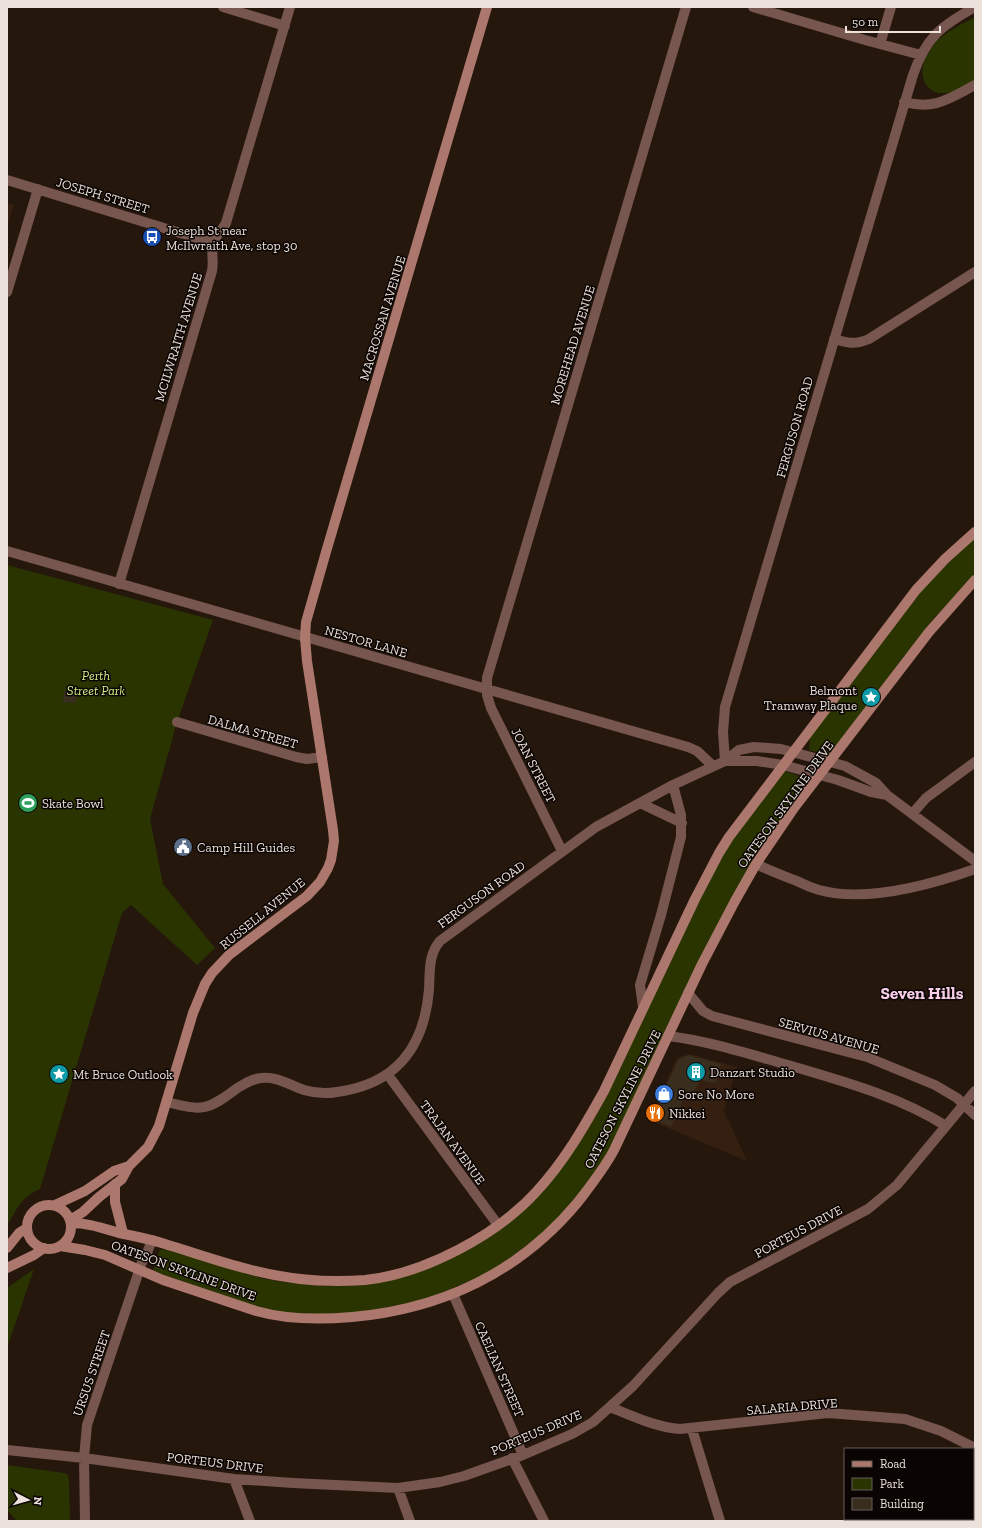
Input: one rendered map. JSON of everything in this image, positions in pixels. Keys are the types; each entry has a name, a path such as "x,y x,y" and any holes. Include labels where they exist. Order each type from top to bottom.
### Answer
{"main road":[{"name":"MACROSSAN AVENUE","path":"305,638 306,622 326,552 488,7"},
{"name":"OATESON SKYLINE DRIVE","path":"71,1222 86,1223 152,1240 265,1273 302,1278 349,1280 379,1277 419,1266 470,1244 519,1209 560,1164 604,1091 643,1007 719,853 741,820 916,590 945,559 975,532"},
{"name":"OATESON SKYLINE DRIVE","path":"60,1246 95,1252 200,1292 256,1311 270,1315 299,1319 338,1318 379,1314 419,1306 452,1294 488,1278 512,1263 550,1232 594,1182 607,1162 688,993 735,901 756,864 819,775 933,627 975,580"},
{"name":"RUSSELL AVENUE","path":"129,1166 143,1153 159,1126 198,998 212,973 235,950 307,896 320,882 328,868 334,841 307,661 305,638"},
{"path":"71,1222 92,1202 122,1179 129,1166"},
{"path":"55,1205 85,1191 114,1171 129,1166"},
{"path":"115,1184 115,1202 122,1233"},
{"path":"48,1205 55,1205 62,1208 71,1222 69,1236 60,1246 49,1249 37,1245 32,1241 28,1228 28,1221 35,1210 48,1205"},
{"path":"7,1248 19,1233 28,1228"},
{"path":"7,1268 34,1255 44,1248"}],"street":[{"path":"223,7 285,26"},
{"path":"213,243 226,223 290,7"},
{"name":"MOREHEAD AVENUE","path":"486,690 487,678 491,663 686,7"},
{"path":"753,7 921,55"},
{"path":"880,44 891,7"},
{"name":"FERGUSON ROAD","path":"725,761 723,728 725,707 904,102 926,44 954,20 975,7"},
{"path":"904,102 920,106 930,106 950,98 975,85"},
{"name":"JOSEPH STREET","path":"7,180 213,243"},
{"path":"7,292 38,189"},
{"name":"MCILWRAITH AVENUE","path":"119,584 212,271 213,243"},
{"path":"834,339 851,344 863,341 975,272"},
{"name":"NESTOR LANE","path":"7,551 688,747 697,751 713,766"},
{"name":"JOAN STREET","path":"486,690 490,708 562,850"},
{"name":"DALMA STREET","path":"177,722 296,757 307,759 322,757"},
{"name":"FERGUSON ROAD","path":"167,1102 191,1108 208,1107 220,1102 244,1083 260,1078 277,1079 305,1090 336,1093 364,1086 388,1075 399,1065 412,1049 422,1027 427,1003 431,958 436,945 448,934 562,850 596,827 674,785 725,761 739,750 745,748 768,748 793,752 856,771 876,783 887,795 975,861"},
{"name":"FERGUSON ROAD","path":"725,761 757,761 783,765 842,780 871,792 887,795"},
{"path":"912,814 926,798 975,762"},
{"path":"643,1007 640,985 680,847 682,823 674,785"},
{"path":"640,803 682,823"},
{"path":"756,864 818,890 842,894 869,894 897,890 948,879 975,869"},
{"name":"SERVIUS AVENUE","path":"688,993 707,1014 867,1058 935,1085 957,1098 975,1115"},
{"path":"668,1036 692,1039 744,1052 861,1087 917,1110 946,1126"},
{"name":"TRAJAN AVENUE","path":"388,1075 498,1224"},
{"name":"PORTEUS DRIVE","path":"7,1450 84,1458 234,1479 339,1486 398,1488 440,1482 464,1476 572,1434 593,1422 633,1386 718,1293 730,1282 868,1209 896,1185 975,1092"},
{"name":"URSUS STREET","path":"85,1521 84,1458 88,1425 140,1270 152,1240"},
{"name":"CAELIAN STREET","path":"452,1294 523,1454"},
{"name":"SALARIA DRIVE","path":"610,1407 647,1422 670,1428 692,1429 828,1413 905,1419 941,1431 975,1448"},
{"path":"692,1429 720,1521"},
{"path":"512,1458 544,1521"},
{"path":"234,1479 250,1521"},
{"path":"398,1488 410,1521"}],"shaded area":[{"path":"7,203 14,205 7,227"},
{"path":"689,1054 737,1067 724,1111 747,1161 649,1120 677,1058"}],"green space":[{"path":"975,17 975,80 948,93 939,93 930,89 924,81 922,71 928,53 936,42 945,34"},
{"path":"975,536 975,575 935,617 900,661 830,756 809,750 810,737 924,587"},
{"name":"Perth Street Park","path":"7,565 213,620 177,722 150,819 163,884 215,948 197,965 131,905 122,913 40,1189 24,1200 7,1226"},
{"path":"784,771 805,778 803,789 764,846 604,1161 585,1188 543,1233 491,1272 441,1293 413,1302 363,1312 312,1316 271,1311 153,1270 160,1250 166,1249 261,1278 282,1282 325,1286 353,1286 454,1257 565,1163 711,876 739,828"},
{"path":"34,1269 7,1348 7,1288"},
{"path":"7,1465 64,1473 68,1475 70,1521 17,1521 7,1510"}],"building":[{"path":"64,691 77,692 76,703 63,702"},
{"name":"Danzart Studio","path":"689,1055 721,1064 716,1083 700,1080 692,1096 686,1094 671,1127 651,1118 679,1059"}],"place":[{"name":"Joseph St near McIlwraith Ave, stop 30","path":"152,237"},
{"name":"Belmont Tramway Plaque","path":"871,697"},
{"name":"Skate Bowl","path":"28,803"},
{"name":"Camp Hill Guides","path":"183,847"},
{"name":"Danzart Studio","path":"696,1072"},
{"name":"Mt Bruce Outlook","path":"59,1074"},
{"name":"Sore No More","path":"664,1094"},
{"name":"Nikkei","path":"655,1113"}],"district":[{"name":"Seven Hills","path":"922,993"}]}
